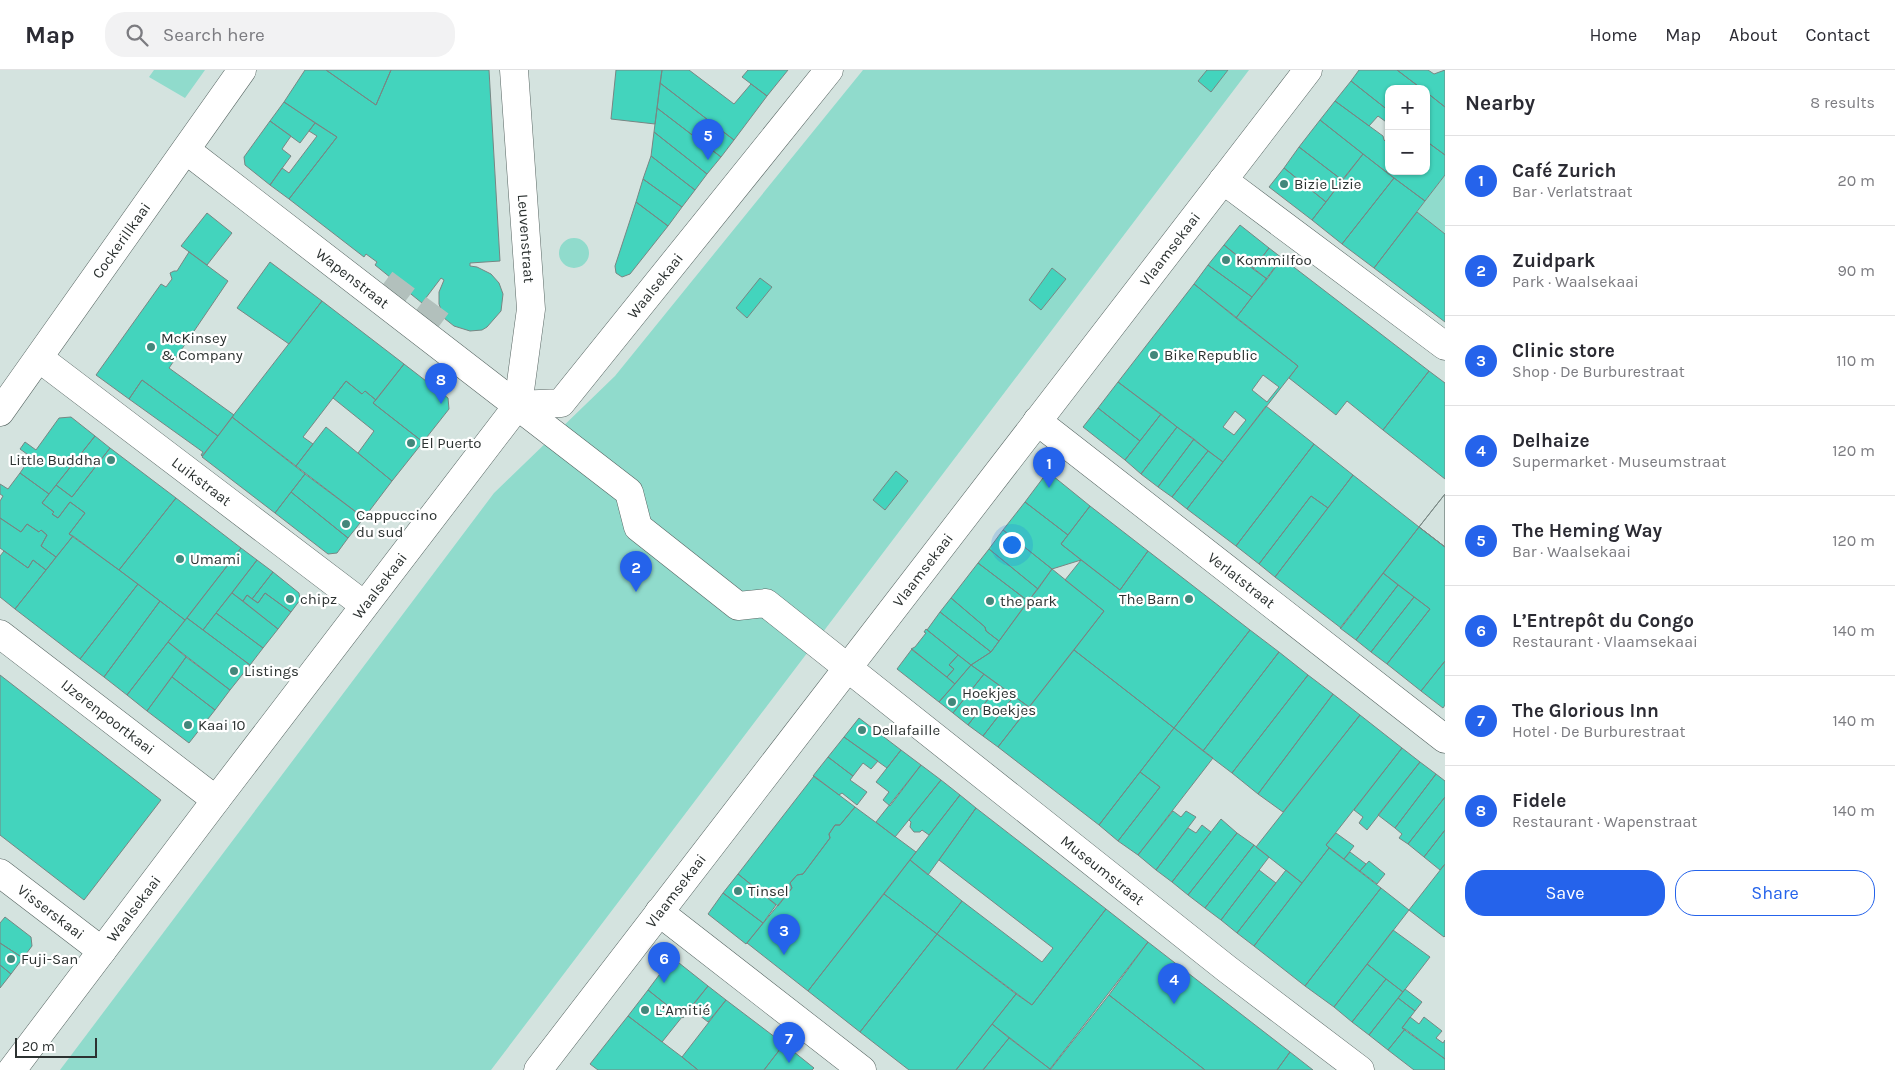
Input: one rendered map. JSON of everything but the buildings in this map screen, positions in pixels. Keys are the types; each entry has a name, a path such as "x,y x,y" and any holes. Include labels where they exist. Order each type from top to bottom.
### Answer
{"street":[{"name":"Cockerillkaai","path":"0,412 242,70"},
{"name":"Leuvenstraat","path":"514,70 531,309 518,405"},
{"name":"Waalsekaai","path":"12,1070 518,405 561,403 829,70"},
{"name":"Vlaamsekaai","path":"538,1070 1308,70"},
{"name":"Wapenstraat","path":"186,150 630,492 638,527 738,606 766,603 847,668"},
{"path":"1222,180 1445,346"},
{"path":"341,269 364,268 384,283"},
{"name":"Luikstraat","path":"39,358 364,605"},
{"name":"Verlatstraat","path":"1037,421 1445,739"},
{"name":"IJzerenpoortkaai","path":"0,634 216,800"},
{"name":"Museumstraat","path":"847,668 1227,969 1360,1070"},
{"name":"Visserskaai","path":"0,873 102,951"},
{"path":"659,912 862,1070"}],"green space":[{"path":"154,70 205,70 185,98 149,77"},
{"path":"863,70 1249,70 491,1070 60,1070 494,493 615,376"},
{"path":"1445,175 1445,234 1417,212"},
{"path":"574,238 580,239 588,247 588,259 580,267 574,268 568,267 560,259 559,253 560,247 568,239"}],"tunnel":[{"path":"384,283 443,327"}],"place":[{"name":"The Heming Way","path":"708,160"},
{"name":"Bizie Lizie","path":"1284,184"},
{"name":"Kommilfoo","path":"1226,260"},
{"name":"McKinsey & Company","path":"151,347"},
{"name":"Bike Republic","path":"1154,355"},
{"name":"Fidele","path":"441,404"},
{"name":"El Puerto","path":"411,443"},
{"name":"Little Buddha","path":"111,460"},
{"name":"Café Zurich","path":"1049,488"},
{"name":"Cappuccino du sud","path":"346,524"},
{"name":"Umami","path":"180,559"},
{"name":"Zuidpark","path":"636,592"},
{"name":"chipz","path":"290,599"},
{"name":"The Barn","path":"1189,599"},
{"name":"the park","path":"990,601"},
{"name":"Listings","path":"234,671"},
{"name":"Hoekjes en Boekjes","path":"952,702"},
{"name":"Kaai 10","path":"188,725"},
{"name":"Dellafaille","path":"862,730"},
{"name":"Tinsel","path":"738,891"},
{"name":"Clinic store","path":"784,955"},
{"name":"Fuji-San","path":"11,959"},
{"name":"L’Entrepôt du Congo","path":"664,983"},
{"name":"Delhaize","path":"1174,1004"},
{"name":"L’Amitié","path":"645,1010"},
{"name":"The Glorious Inn","path":"789,1063"}]}
